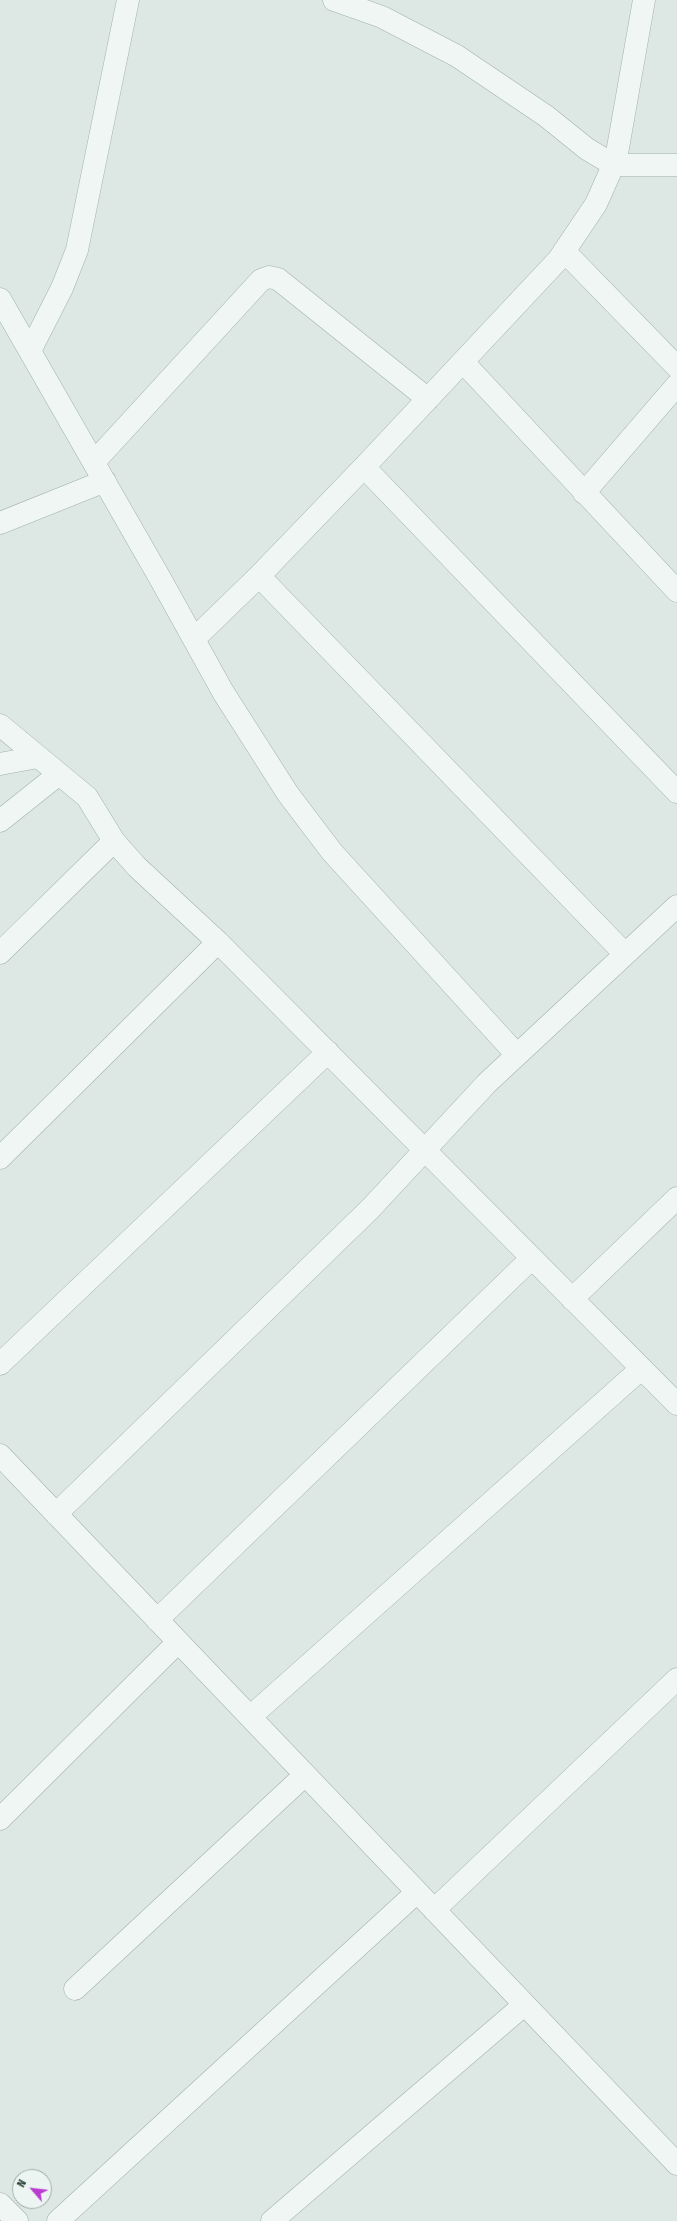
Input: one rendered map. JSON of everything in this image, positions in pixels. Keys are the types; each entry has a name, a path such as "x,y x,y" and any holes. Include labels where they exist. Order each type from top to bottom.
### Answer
{"street":[{"path":"30,351 62,288 77,250 128,0"},
{"path":"334,0 382,17 457,56 546,116 587,149 614,165 677,165"},
{"path":"194,638 259,576 364,467 559,259 596,204 614,165 644,0"},
{"path":"564,251 677,367"},
{"path":"94,462 261,280 269,277 278,279 428,399"},
{"path":"0,299 105,481 223,692 284,788 332,852 517,1055"},
{"path":"462,362 677,592"},
{"path":"584,493 677,385"},
{"path":"364,467 677,792"},
{"path":"0,523 105,481"},
{"path":"259,576 625,954"},
{"path":"0,724 87,796 114,841 137,867 218,942 677,1404"},
{"path":"0,764 38,757"},
{"path":"0,821 59,774"},
{"path":"0,953 114,841"},
{"path":"56,1514 370,1209 487,1083 677,906"},
{"path":"0,1158 218,942"},
{"path":"0,1364 328,1052"},
{"path":"572,1299 677,1198"},
{"path":"157,1620 532,1258"},
{"path":"250,1717 641,1369"},
{"path":"0,1457 677,2164"},
{"path":"0,1819 178,1642"},
{"path":"434,1910 677,1679"},
{"path":"75,1989 305,1775"},
{"path":"58,2221 417,1892"},
{"path":"272,2221 524,2005"},
{"path":"0,2204 17,2221"}]}
